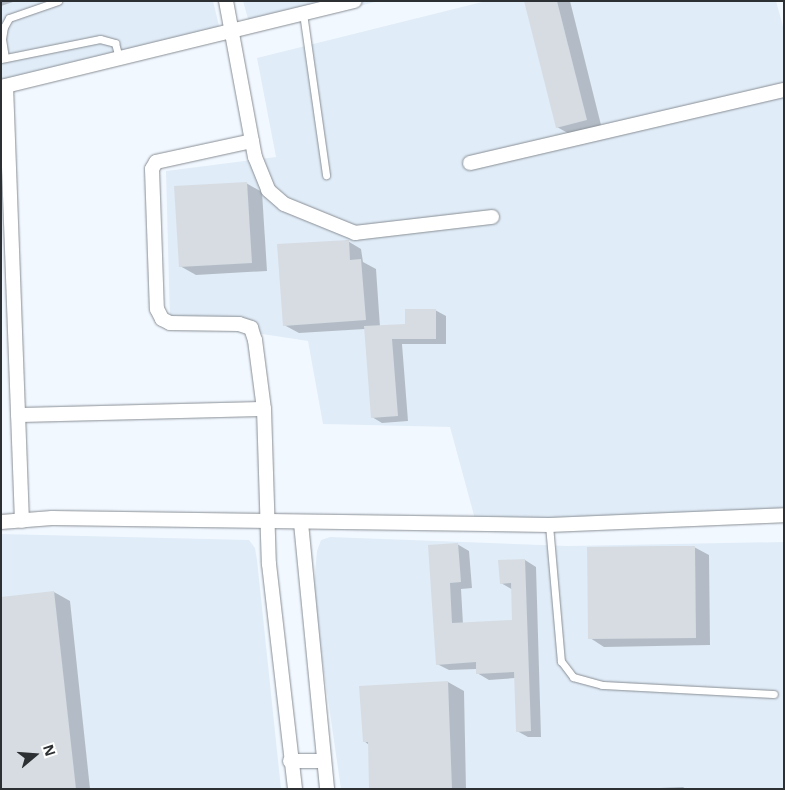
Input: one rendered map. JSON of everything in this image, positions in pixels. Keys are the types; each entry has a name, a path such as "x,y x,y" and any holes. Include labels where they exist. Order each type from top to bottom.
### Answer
{"street":[{"path":"226,1 234,29 252,141 268,190 284,204 355,233 492,217"},
{"path":"22,521 4,86 355,1"},
{"path":"470,163 784,90"},
{"path":"252,141 156,162 152,170 157,309 162,319 170,323 239,324 251,328 255,340 264,409 265,520 290,761 295,789"},
{"path":"18,415 264,409"},
{"path":"1,522 265,520 549,525 784,516"},
{"path":"301,522 322,761 327,789"},
{"path":"290,761 322,761"}],"lane":[{"path":"58,1 9,18 4,27 2,39 3,58 100,39 115,43 119,58"},
{"path":"303,13 326,175"},
{"path":"549,525 561,662 573,677 602,685 774,694"}],"shaded area":[{"path":"1,1 213,1 220,30 1,86"},
{"path":"243,1 379,1 252,33"},
{"path":"486,1 776,1 784,30 784,510 569,521 475,519 450,427 323,424 308,341 170,320 166,171 276,157 257,58"},
{"path":"1,534 249,540 255,548 257,560 281,789 1,789"},
{"path":"330,537 568,546 784,542 784,789 341,789 313,596 317,551 321,540"}],"building":[{"path":"524,1 557,1 587,120 556,128"},
{"path":"247,182 252,263 179,267 174,186"},
{"path":"349,240 350,260 361,259 366,320 283,326 277,244"},
{"path":"405,309 436,309 436,339 392,339 398,416 371,418 364,326 405,324"},
{"path":"458,543 461,582 450,583 452,623 512,620 511,583 500,584 498,560 525,559 531,731 516,732 514,672 476,674 476,662 436,665 428,545"},
{"path":"695,546 696,638 588,639 587,547"},
{"path":"54,591 76,789 1,789 1,597"},
{"path":"448,681 452,789 369,789 368,742 363,742 359,686"}]}
